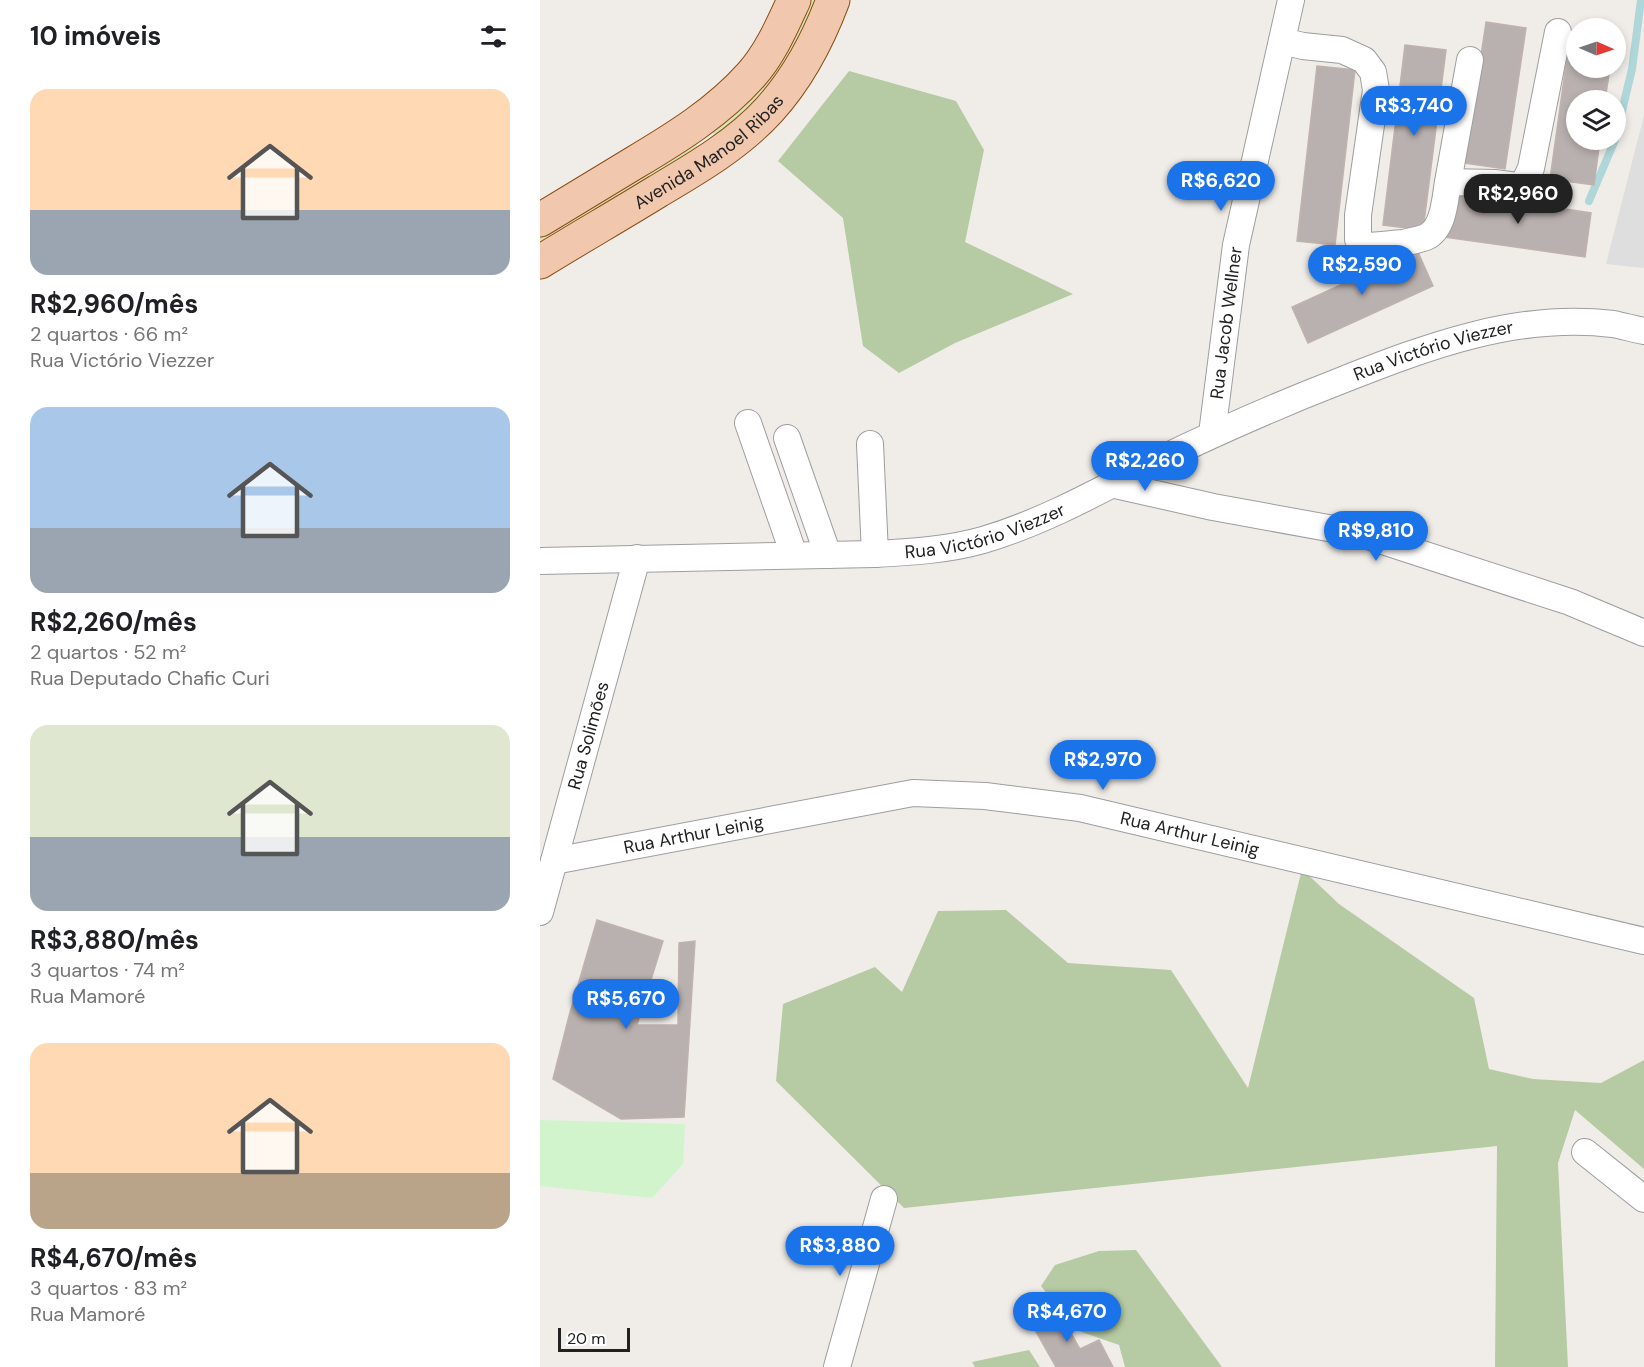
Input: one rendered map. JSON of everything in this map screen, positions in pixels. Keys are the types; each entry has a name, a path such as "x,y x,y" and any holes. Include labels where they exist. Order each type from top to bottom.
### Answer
{"main road":[{"name":"Avenida Manoel Ribas","path":"540,220 698,123 727,99 752,75 767,53 794,0"},
{"name":"Avenida Manoel Ribas","path":"540,262 688,173 747,131 768,111 806,61 833,0"}],"street":[{"name":"Rua Jacob Wellner","path":"1212,434 1236,245 1291,0"},
{"path":"1448,182 1517,186 1525,182 1531,168 1558,32"},
{"path":"1282,41 1303,46 1342,50 1364,60 1374,72 1376,90 1358,214 1358,239 1365,246 1414,241 1428,236 1438,225 1470,60"},
{"name":"Rua Victório Viezzer","path":"540,561 875,554 950,547 1016,529 1047,516 1212,434 1430,347 1473,335 1560,322 1614,324 1644,331"},
{"path":"748,423 794,555"},
{"path":"787,438 828,555"},
{"path":"870,444 875,554"},
{"path":"1111,484 1213,507 1360,534 1570,602 1644,633"},
{"name":"Rua Solimões","path":"540,912 637,558"},
{"name":"Rua Arthur Leinig","path":"554,861 913,793 985,796 1080,808 1644,941"},
{"path":"1585,1152 1644,1199"},
{"path":"837,1367 884,1199"}],"shaded area":[{"path":"1644,115 1644,268 1606,264"}],"green space":[{"path":"811,0 820,0 785,65 764,92 717,136 712,133 713,126 776,65 801,26"},
{"path":"849,71 956,101 984,150 965,242 1073,294 955,343 899,373 863,346 843,218 778,161"},
{"path":"691,141 697,144 697,151 540,245 540,233"},
{"path":"1302,869 1339,904 1474,998 1489,1069 1533,1079 1601,1083 1644,1060 1644,1169 1575,1110 1558,1163 1568,1367 1495,1367 1497,1146 904,1208 776,1081 783,1004 875,967 902,992 938,911 1006,910 1068,963 1171,970 1248,1088"},
{"path":"540,1120 685,1124 683,1164 652,1198 540,1186"},
{"path":"1136,1250 1222,1367 1125,1367 1119,1345 1076,1330 1041,1286 1055,1265 1099,1251"},
{"path":"1029,1350 1040,1367 975,1367 972,1362"}],"building":[{"path":"1486,22 1526,28 1505,169 1465,163"},
{"path":"1405,45 1446,50 1423,230 1383,225"},
{"path":"1566,65 1566,78 1608,78 1607,90 1566,90 1566,150 1599,150 1594,185 1550,179"},
{"path":"1317,66 1355,70 1335,245 1297,241"},
{"path":"1452,192 1591,213 1585,257 1445,237"},
{"path":"1417,250 1433,286 1308,343 1292,307"},
{"path":"597,920 663,941 637,1025 678,1025 679,943 695,941 684,1117 621,1119 553,1079"},
{"path":"1054,1303 1080,1349 1099,1340 1113,1367 1056,1367 1030,1321"}],"waterway":[{"path":"1626,94 1632,69 1641,0"},
{"path":"1589,201 1611,150"}]}
